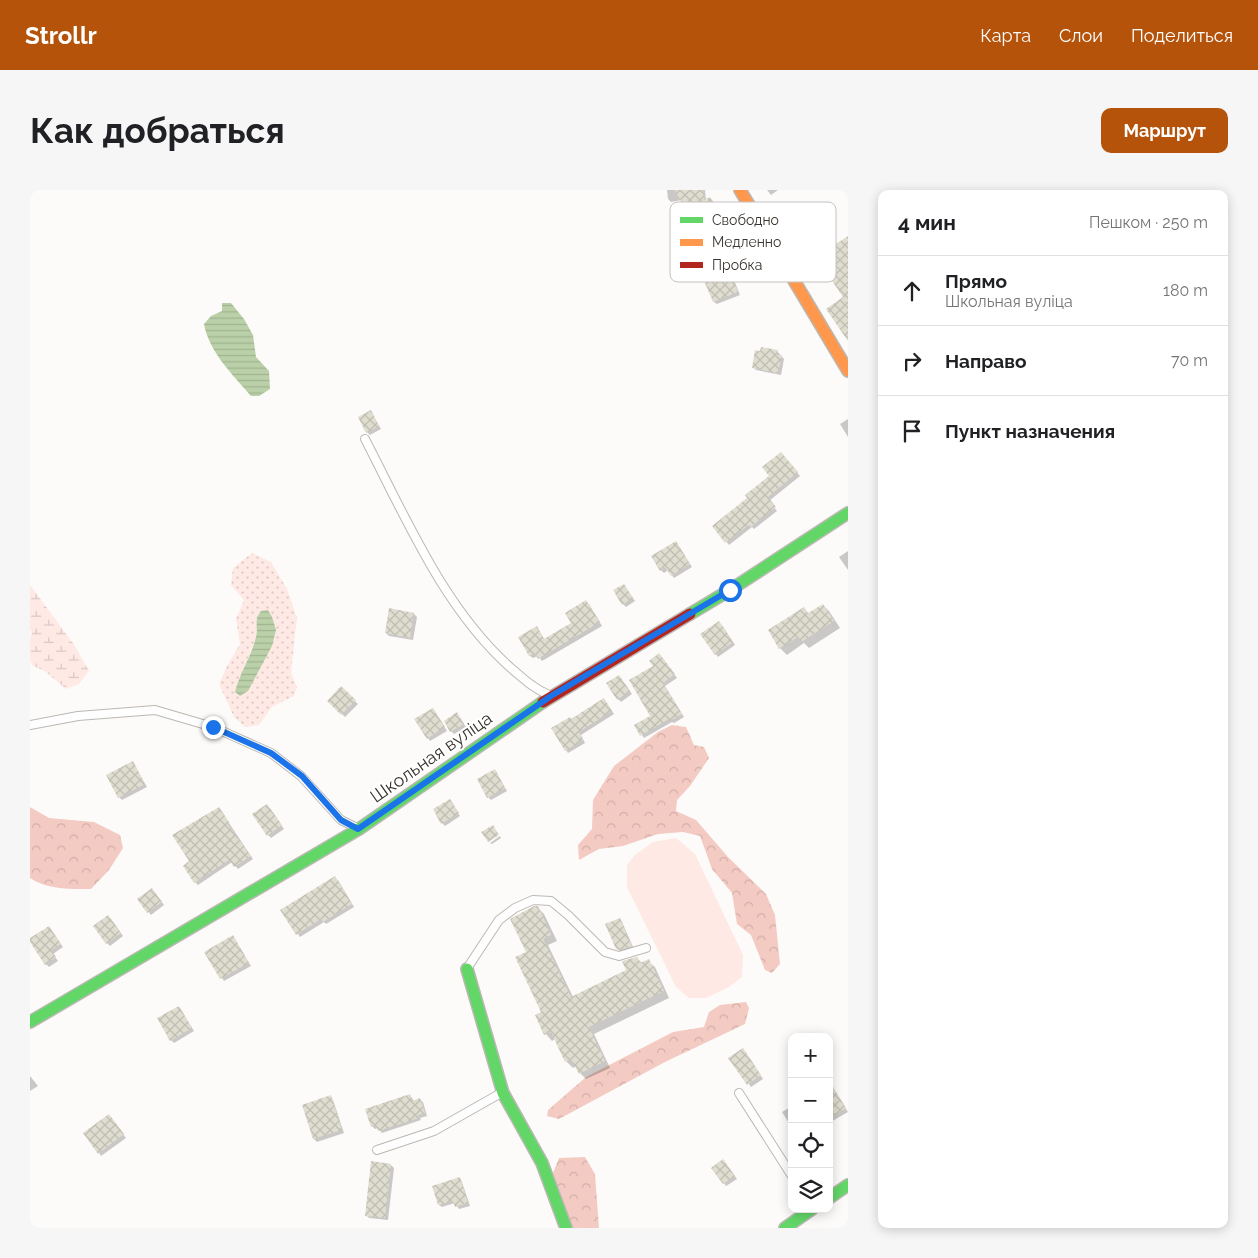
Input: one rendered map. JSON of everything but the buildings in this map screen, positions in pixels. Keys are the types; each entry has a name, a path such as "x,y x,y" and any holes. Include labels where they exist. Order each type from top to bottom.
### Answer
{"street":[{"path":"740,190 747,202"},
{"path":"795,282 848,371"},
{"name":"Школьная вуліца","path":"30,1022 358,829 551,696 730,590 848,512"},
{"path":"467,969 503,1092 542,1163 566,1228"},
{"path":"833,1195 848,1186"},
{"path":"784,1228 806,1213"}],"lane":[{"path":"365,439 432,569 476,631 500,658 534,689 551,696"},
{"path":"30,726 78,716 155,710 213,727 271,753 302,776 341,820 358,829"},
{"path":"467,969 499,920 515,908 534,900 551,901 605,952 619,956 646,948"},
{"path":"377,1150 434,1131 503,1092"},
{"path":"739,1093 788,1170"}],"green space":[{"path":"252,553 271,562 287,589 297,618 291,673 297,687 294,696 272,707 259,725 245,727 234,717 219,684 240,644 236,619 244,600 231,585 233,568","holes":["257,636 239,696 238,682"]},
{"path":"30,585 73,643 89,671 79,684 66,689 46,672 32,665 30,660 32,632 30,629"},
{"path":"672,725 686,727 694,745 704,747 709,758 690,786 677,800 676,811 696,820 728,857 766,894 775,915 780,964 772,973 765,970 751,935 737,924 732,893 712,869 700,836 683,832 658,834 623,846 599,849 579,860 578,845 592,829 593,800 614,766 658,732"},
{"path":"30,807 49,818 94,822 120,835 123,848 109,870 91,889 52,887 30,878"},
{"path":"676,838 695,854 743,955 742,977 729,987 706,998 689,998 676,987 627,887 627,865 635,855 653,842"},
{"path":"746,1002 749,1008 745,1024 665,1062 559,1119 547,1116 548,1110 586,1077 673,1032 704,1027 709,1012 720,1005"},
{"path":"585,1157 595,1174 599,1228 570,1228 553,1173 559,1158"}],"shaded area":[{"path":"222,303 231,303 244,319 253,335 256,357 269,371 270,389 259,396 251,396 230,371 216,354 207,334 204,324 211,316 222,311"},
{"path":"268,610 276,630 272,646 248,691 240,696 235,692 254,644 257,633 257,618 261,611"}],"traffic: fast":[{"path":"690,614 848,513"},
{"path":"30,1022 359,829 543,702"},
{"path":"467,969 503,1093 542,1163 566,1228"},
{"path":"833,1195 848,1185"},
{"path":"785,1228 806,1213"}],"traffic: slow":[{"path":"740,190 747,202"},
{"path":"795,282 848,371"}],"traffic: jam":[{"path":"543,702 690,614"}],"route":[{"path":"213,727 271,753 302,776 341,820 358,829 551,696 730,590"}]}
